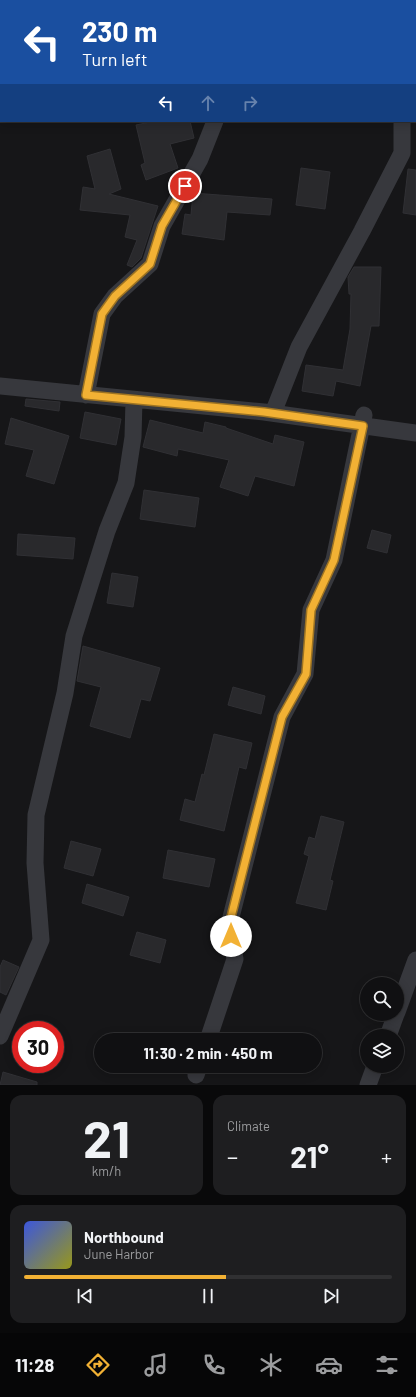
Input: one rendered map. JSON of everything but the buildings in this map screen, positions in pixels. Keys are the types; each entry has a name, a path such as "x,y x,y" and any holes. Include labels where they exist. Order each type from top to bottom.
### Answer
{"street":[{"path":"86,395 102,314 115,296 150,264 162,226 200,159 215,122"},
{"path":"273,413 299,347 402,153 402,122"},
{"path":"0,386 134,400 363,420 416,433"},
{"path":"0,1036 41,940 35,863 36,815 65,693 74,636 107,531 126,483 132,437 134,400"},
{"path":"210,1033 235,959 229,925 282,717 306,674 311,610 334,560 363,420"},
{"path":"404,993 416,960"},
{"path":"368,1085 372,1073"}],"route":[{"path":"185,186 162,226 150,264 115,296 102,314 97,346 86,395 264,412 363,426 334,560 311,610 306,674 282,717 229,925 231,936"}]}
